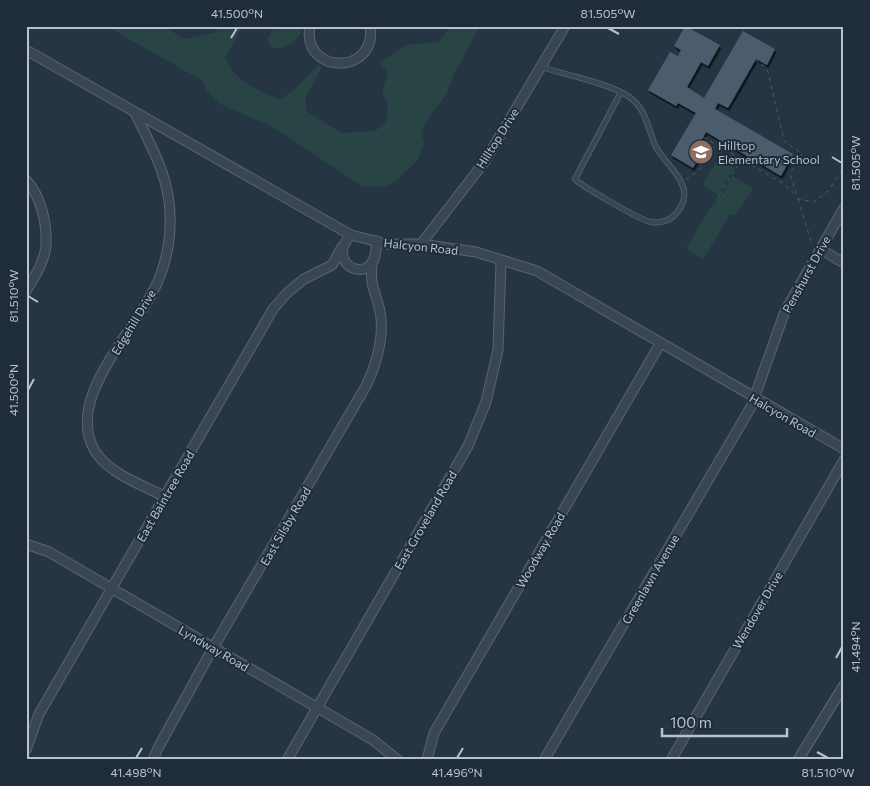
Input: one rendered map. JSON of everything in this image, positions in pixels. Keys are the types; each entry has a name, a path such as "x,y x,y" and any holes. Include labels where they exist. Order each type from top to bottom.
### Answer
{"street":[{"path":"310,26 311,44 317,53 324,59 339,64 352,62 364,53 369,42 370,26"},
{"name":"Hilltop Drive","path":"422,244 485,161 565,26"},
{"name":"Halcyon Road","path":"26,50 351,235 387,244 422,244 476,252 537,271 844,449"},
{"name":"Edgehill Drive","path":"134,112 162,168 169,194 170,217 167,246 160,277 94,389 88,414 88,432 95,451 110,467 164,496"},
{"path":"26,180 35,189 43,216 46,246 36,274 26,291"},
{"name":"Penshurst Drive","path":"754,398 784,311 844,208"},
{"path":"351,235 332,265 362,270 376,260 376,241"},
{"path":"342,247 343,259 353,268"},
{"path":"820,249 844,264"},
{"name":"East Groveland Road","path":"287,760 468,446 486,402 498,350 500,261"},
{"name":"East Silsby Road","path":"153,760 213,648 374,370 380,342 381,316 370,283 372,264"},
{"name":"East Baintree Road","path":"26,750 39,714 273,309 287,293 304,279 332,265"},
{"name":"East Silsby Road","path":"353,268 370,283"},
{"name":"Woodway Road","path":"427,760 434,733 660,344"},
{"name":"Greenlawn Avenue","path":"544,760 751,407 754,398"},
{"name":"Wendover Drive","path":"671,760 844,460"},
{"name":"Lyndway Road","path":"26,544 49,552 112,588 373,740 398,760"},
{"path":"798,760 840,698 844,685"}],"lane":[{"path":"541,67 621,92 641,108 655,145 682,184 684,197 679,211 671,218 658,223 645,221 575,179 621,92"}],"path":[{"path":"755,60 766,67 768,72 784,141 802,154 790,174 811,241"},
{"path":"703,137 782,183 793,191 798,199 814,202 828,191 844,168"},
{"path":"682,184 701,168 716,144"},
{"path":"719,195 741,159"}],"green space":[{"path":"106,26 162,26 185,39 216,32 218,26 243,26 225,57 235,73 247,84 279,100 295,89 318,65 322,67 306,97 306,111 341,133 375,131 385,123 388,115 387,102 382,92 388,73 380,63 406,45 438,42 451,26 480,26 453,76 447,94 430,115 421,133 424,142 418,160 388,186 363,187 275,128 220,104 207,91 203,81"},
{"path":"276,26 304,26 299,36 287,46 271,48 267,39"},
{"path":"719,158 734,168 718,194 721,196 733,176 752,188 752,191 735,215 730,215 703,259 686,248 713,204 715,205 717,194 702,184"}],"building":[{"path":"685,26 720,45 708,66 701,62 687,87 704,98 743,31 775,49 767,65 756,59 728,108 718,103 715,109 793,154 781,176 706,132 700,143 706,146 693,168 671,155 696,113 678,103 676,106 648,90 670,52 678,56 681,50 674,46"}],"place":[{"name":"Hilltop Elementary School","path":"701,152"}]}
